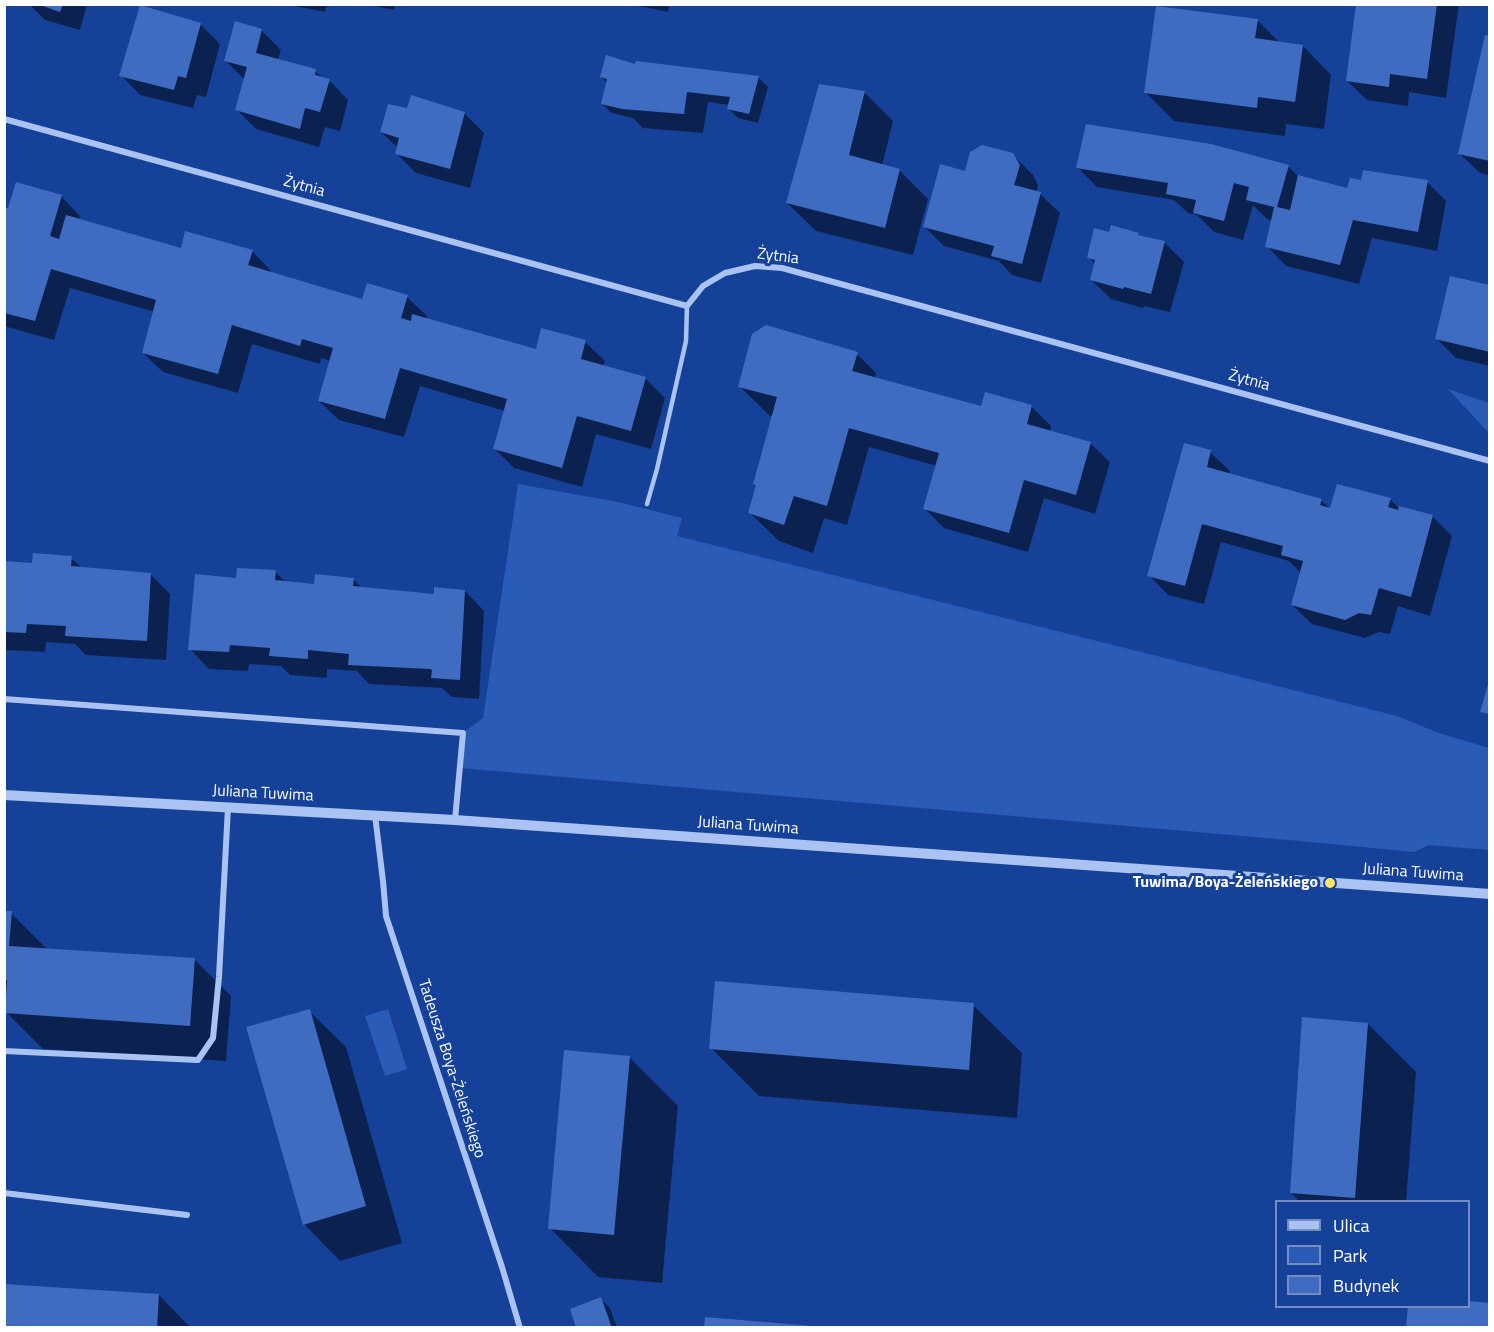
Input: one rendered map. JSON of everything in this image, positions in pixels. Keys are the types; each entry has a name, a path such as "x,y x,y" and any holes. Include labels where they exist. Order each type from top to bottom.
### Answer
{"street":[{"name":"Żytnia","path":"4,119 687,306 703,286 725,273 755,266 782,268 1490,461"},
{"path":"4,699 463,733 455,820"},
{"name":"Juliana Tuwima","path":"4,795 375,814 1490,894"},
{"path":"4,1051 198,1060 213,1038 219,977 228,807"},
{"name":"Tadeusza Boya-Żeleńskiego","path":"375,814 386,916 520,1328"},
{"path":"4,1192 187,1215"}],"lane":[{"path":"647,504 686,341 687,306"}],"green space":[{"path":"1448,389 1489,403 1489,433"},
{"path":"518,484 618,502 682,518 677,536 1397,716 1439,733 1489,748 1489,850 1429,845 1414,852 460,768 463,733 483,718"},
{"path":"388,1009 407,1069 385,1076 365,1016"}],"building":[{"path":"37,4 63,4 60,12"},
{"path":"1356,4 1437,4 1427,79 1390,74 1389,87 1346,81"},
{"path":"140,5 201,23 186,78 178,76 174,90 119,76"},
{"path":"1156,6 1258,19 1255,38 1303,45 1295,102 1258,97 1257,108 1144,93"},
{"path":"235,21 262,29 256,53 316,69 315,75 330,79 320,112 305,108 300,129 235,110 247,67 224,61"},
{"path":"1485,35 1490,36 1490,161 1458,154"},
{"path":"606,55 635,64 636,61 759,76 749,114 727,109 730,97 687,92 684,114 622,109 601,104 607,79 600,77"},
{"path":"819,84 865,91 849,155 900,169 885,228 786,203"},
{"path":"411,95 465,112 450,169 395,154 399,138 380,132 388,104 407,108"},
{"path":"1086,124 1211,144 1289,165 1277,207 1290,210 1298,175 1347,188 1350,178 1361,180 1363,170 1428,180 1418,232 1353,220 1340,265 1265,247 1274,207 1246,200 1249,187 1234,183 1224,221 1193,213 1196,200 1166,194 1168,183 1076,168"},
{"path":"982,145 1013,153 1020,165 1014,185 1041,192 1022,264 991,256 994,246 923,227 940,164 965,171 970,152"},
{"path":"16,182 62,195 50,236 59,239 66,215 181,248 185,231 253,250 248,265 362,299 367,283 408,295 401,318 411,321 412,314 536,349 541,328 586,340 581,359 646,377 631,431 577,416 562,468 493,449 507,399 400,368 385,419 318,401 333,348 302,339 300,346 232,325 218,374 142,353 156,300 51,269 35,321 4,313 4,207 8,208"},
{"path":"1111,225 1139,233 1138,235 1165,241 1151,294 1090,280 1095,260 1087,258 1094,228 1109,232"},
{"path":"1450,276 1490,285 1490,352 1435,339"},
{"path":"766,325 858,352 852,371 981,406 985,392 1032,405 1027,424 1091,442 1076,495 1024,480 1009,533 923,509 939,453 849,428 827,506 794,496 784,525 748,513 756,485 753,484 777,397 738,387 752,334"},
{"path":"1184,443 1211,450 1207,467 1322,499 1320,505 1330,508 1337,484 1391,498 1388,507 1398,510 1399,506 1433,515 1411,597 1379,588 1371,615 1359,613 1345,620 1291,605 1303,561 1281,555 1283,546 1202,524 1185,586 1147,576"},
{"path":"33,553 72,556 71,566 151,573 147,641 65,636 66,626 27,624 26,633 4,632 4,561 32,563"},
{"path":"237,568 276,570 275,580 314,584 315,574 354,578 353,586 434,594 434,587 465,590 460,680 431,678 432,670 430,669 348,665 349,654 308,650 308,659 269,656 270,648 230,645 229,652 188,650 195,574 236,578"},
{"path":"1490,681 1490,714 1480,712"},
{"path":"4,911 12,911 9,946 195,958 190,1026 5,1013 7,980 4,980"},
{"path":"715,981 974,1003 969,1070 709,1049"},
{"path":"310,1009 366,1206 303,1225 246,1027"},
{"path":"1302,1017 1368,1023 1355,1198 1290,1193"},
{"path":"564,1050 630,1056 614,1235 548,1229"},
{"path":"4,1284 159,1294 157,1328 4,1328"},
{"path":"601,1297 612,1328 576,1328 570,1309"},
{"path":"1470,1301 1490,1303 1490,1328 1406,1328 1408,1308 1470,1308"},
{"path":"705,1317 812,1326 812,1328 704,1328"}],"place":[{"name":"Tuwima/Boya-Żeleńskiego","path":"1330,883"}]}
